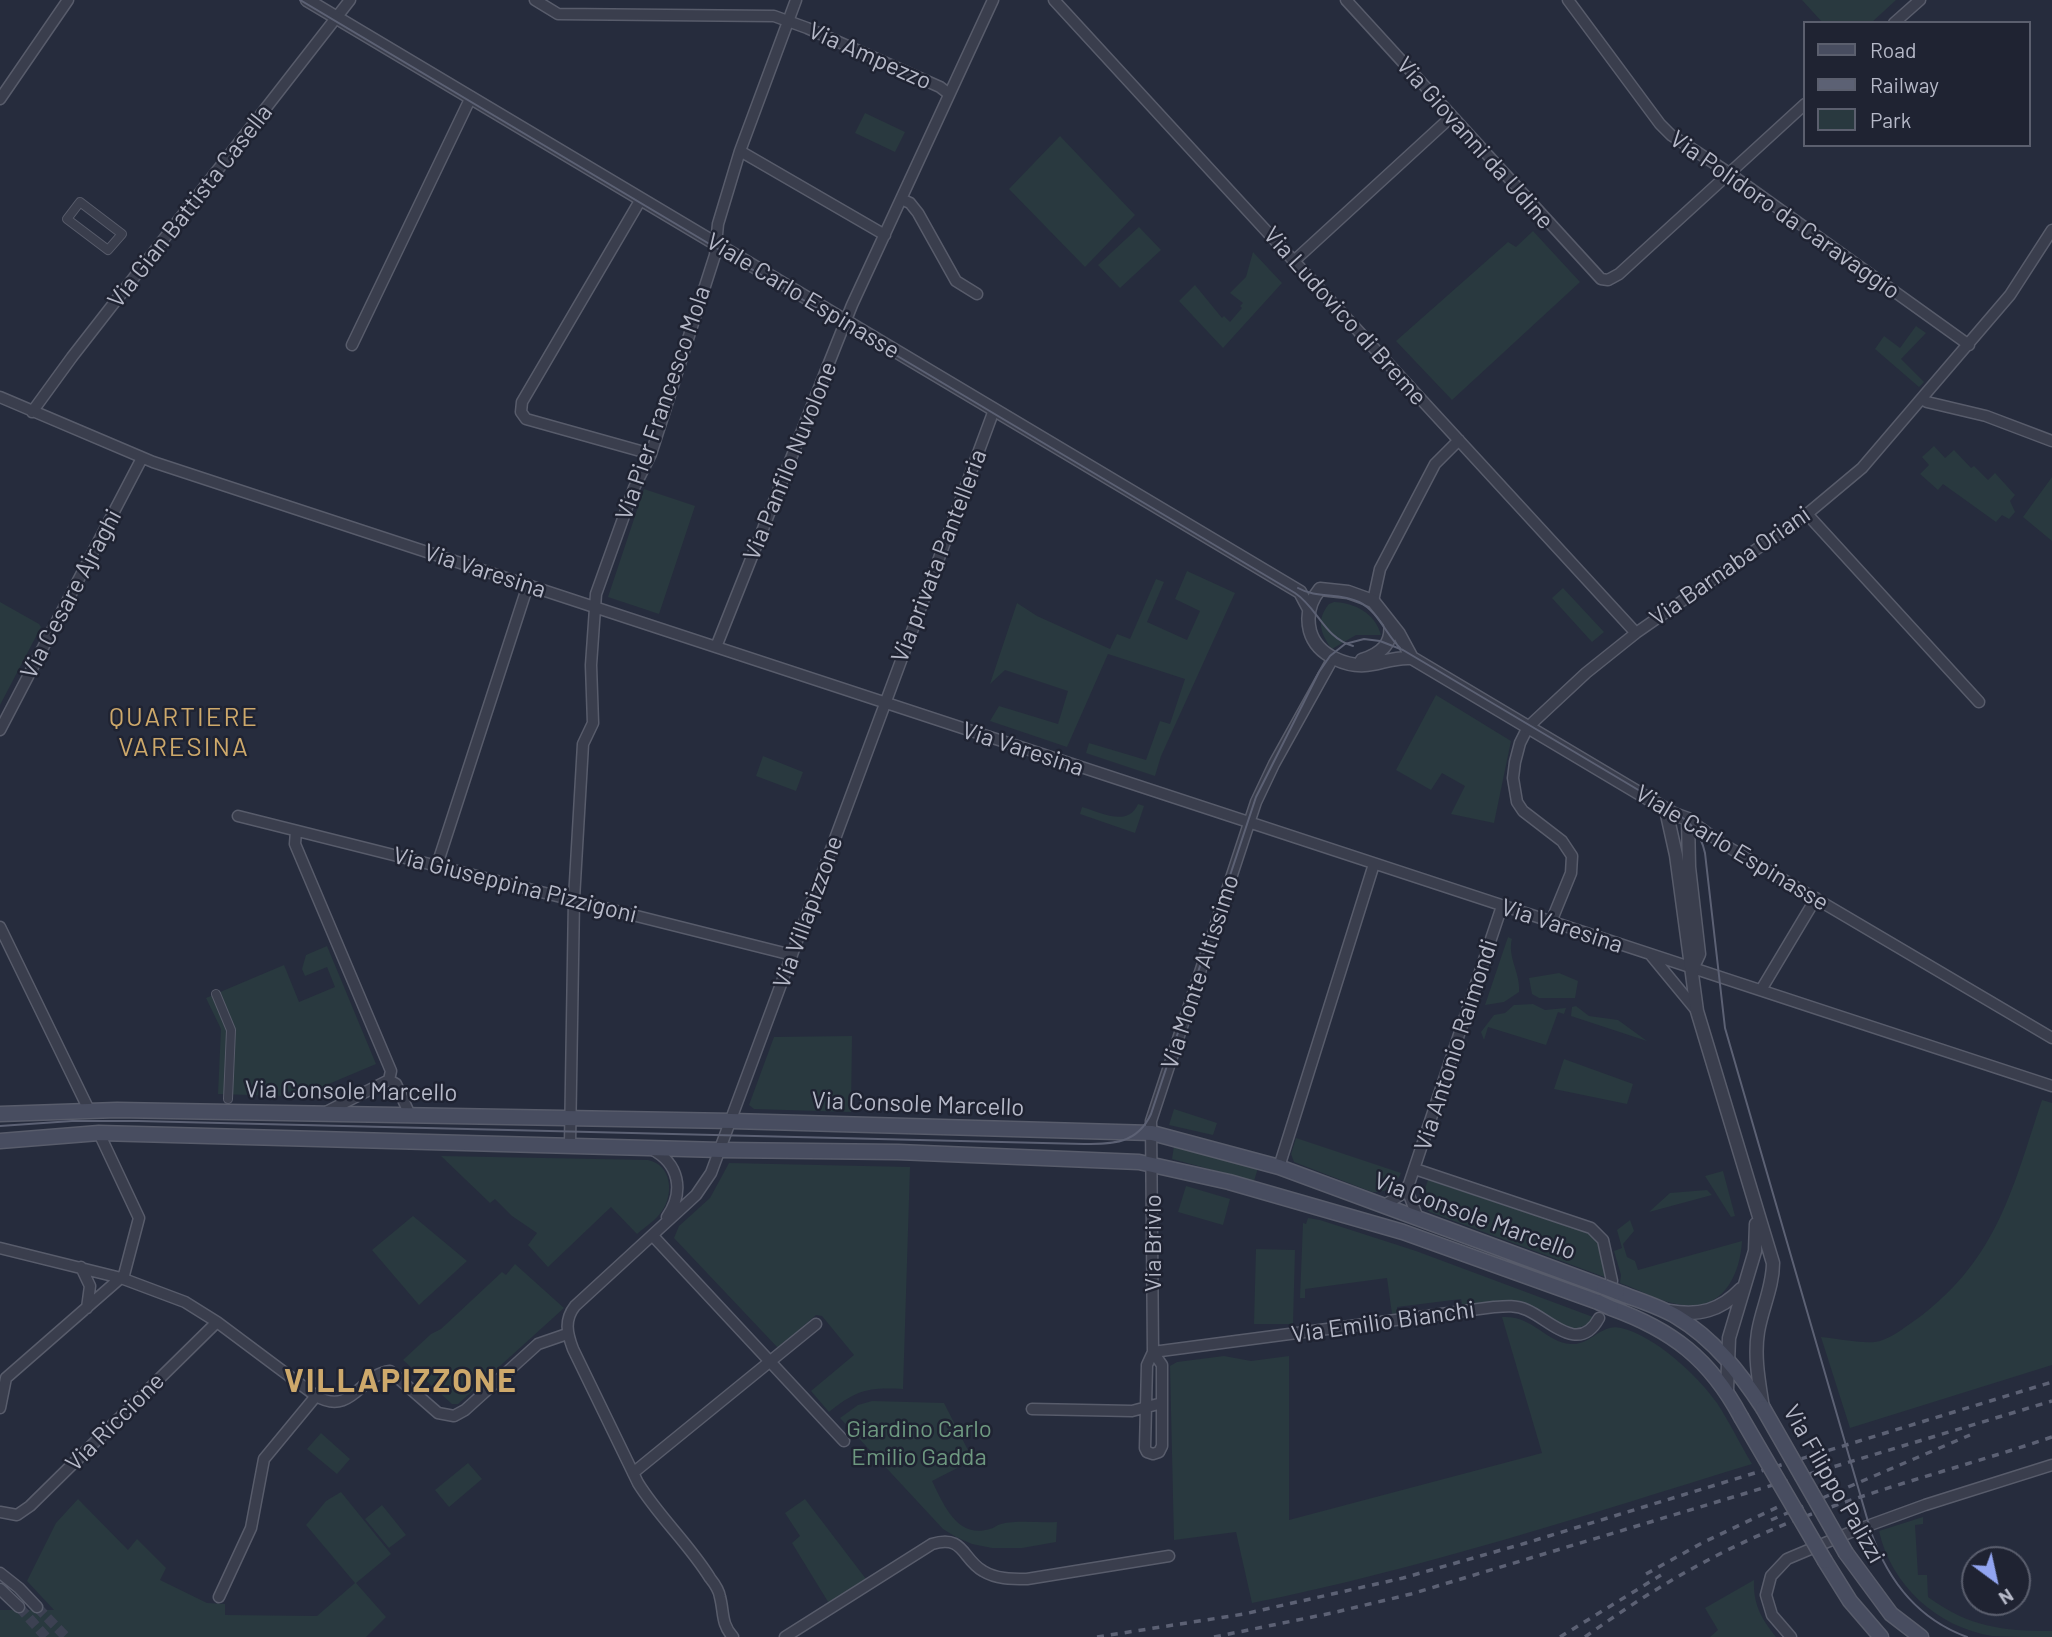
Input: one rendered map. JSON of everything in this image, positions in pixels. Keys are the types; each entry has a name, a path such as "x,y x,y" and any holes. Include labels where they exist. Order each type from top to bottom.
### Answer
{"main road":[{"name":"Via Console Marcello","path":"0,1114 89,1110 1152,1127 1279,1167 1611,1287 1665,1310 1712,1342 1763,1408"},
{"name":"Via Console Marcello","path":"0,1141 99,1133 721,1150 898,1152 1152,1163 1230,1182 1403,1232 1605,1305 1674,1337 1702,1361 1727,1390"},
{"name":"Via Filippo Palizzi","path":"1727,1390 1825,1561 1850,1601 1881,1637"},
{"name":"Via Filippo Palizzi","path":"1763,1408 1846,1553 1891,1614 1920,1637"}],"street":[{"path":"0,99 68,0"},
{"name":"Viale Carlo Espinasse","path":"307,0 1300,592"},
{"name":"Via Gian Battista Casella","path":"32,412 64,367 350,0"},
{"name":"Via Ampezzo","path":"535,0 558,14 625,8 774,16 789,20 940,87 949,94"},
{"name":"Via Pier Francesco Mola","path":"570,1144 574,899 583,744 593,723 592,665 596,594 634,488 651,454 717,245 718,224 740,151 796,0"},
{"name":"Via Panfilo Nuvolone","path":"716,647 845,321 993,0"},
{"name":"Via Ludovico di Breme","path":"1054,0 1636,633"},
{"name":"Via Giovanni da Udine","path":"1346,0 1595,275 1608,280 1619,274 1729,173"},
{"name":"Via Polidoro da Caravaggio","path":"1569,0 1660,124 1671,135 1729,173 1969,345"},
{"path":"1896,21 1920,0"},
{"path":"352,345 471,97"},
{"path":"1729,173 1804,105"},
{"path":"1294,260 1451,117"},
{"path":"740,151 885,235"},
{"path":"641,199 522,401 521,412 526,419 651,454"},
{"path":"901,199 911,204 918,213 956,281 977,294"},
{"path":"80,202 122,234 108,250 67,219 80,202"},
{"name":"Via Barnaba Oriani","path":"1529,726 1586,673 1636,633 1807,514 1862,468 2010,295 2052,230"},
{"name":"Via Varesina","path":"0,397 142,458 2052,1086"},
{"path":"1922,399 1986,416 2052,441"},
{"name":"Via privata Pantelleria","path":"885,703 994,410"},
{"path":"1373,601 1380,569 1435,464 1459,440"},
{"name":"Via Cesare Ajraghi","path":"0,730 142,458"},
{"path":"1807,514 1979,702"},
{"path":"437,865 528,585"},
{"path":"1309,609 1300,592 1320,589 1331,588 1373,601 1399,634 1411,658 1392,658 1369,665 1339,660 1320,648 1312,636 1308,620 1309,609 1320,589"},
{"path":"1339,660 1362,660 1380,652 1391,635 1390,623"},
{"name":"Viale Carlo Espinasse","path":"1411,658 2052,1038"},
{"name":"Via Monte Altissimo","path":"1152,1127 1249,823 1274,764 1339,660"},
{"name":"Via Villapizzone","path":"721,1150 885,703"},
{"path":"1529,726 1520,743 1515,762 1513,778 1517,802 1523,811 1562,841 1572,856 1570,873 1551,922"},
{"name":"Via Filippo Palizzi","path":"1666,810 1676,855 1697,1011 1773,1263 1771,1287 1758,1330 1756,1353 1763,1408"},
{"name":"Via Giuseppina Pizzigoni","path":"238,816 792,955"},
{"name":"Via Filippo Palizzi","path":"1676,855 1682,830 1688,820"},
{"name":"Via Filippo Palizzi","path":"1688,820 1689,867 1699,954 1692,969"},
{"path":"296,831 295,844 391,1071 389,1080"},
{"path":"1279,1167 1374,864"},
{"path":"1761,989 1816,898"},
{"name":"Via Antonio Raimondi","path":"1383,1206 1402,1194 1415,1169 1502,906"},
{"path":"0,927 89,1110"},
{"path":"1650,954 1697,1011"},
{"path":"216,994 231,1030 228,1099"},
{"path":"323,1114 389,1080"},
{"path":"389,1080 396,1084 410,1115"},
{"name":"Via Brivio","path":"1152,1127 1153,1352 1147,1365 1145,1448 1153,1454 1159,1452 1162,1447 1162,1365 1153,1352"},
{"path":"0,1408 3,1376 87,1309 121,1278 127,1266 139,1219 99,1133"},
{"path":"641,1146 654,1150 671,1165 678,1184 673,1208 653,1236"},
{"path":"721,1150 705,1184 653,1236 575,1306 568,1320 568,1334 632,1473 649,1501 690,1548 710,1577 720,1597 724,1624 733,1637"},
{"path":"1415,1169 1594,1229 1603,1240 1611,1287"},
{"name":"Via Antonio Raimondi","path":"1409,1184 1409,1195 1418,1218"},
{"name":"Via Filippo Palizzi","path":"1727,1390 1729,1338 1755,1251 1756,1209"},
{"path":"653,1236 844,1441"},
{"path":"0,1248 121,1278 185,1302 217,1322 316,1396 331,1403 341,1401 382,1372 390,1371 438,1413 449,1417 464,1410 538,1344 568,1334"},
{"path":"81,1267 90,1286 87,1309"},
{"path":"1665,1310 1685,1314 1710,1311 1732,1299 1744,1286"},
{"name":"Via Emilio Bianchi","path":"1153,1352 1494,1307 1515,1306 1528,1310 1560,1332 1569,1334 1580,1334 1590,1329 1599,1318"},
{"name":"Via Riccione","path":"5,1514 23,1512 30,1506 217,1322"},
{"path":"632,1473 816,1324"},
{"path":"219,1597 251,1528 264,1459 316,1396"},
{"path":"1032,1409 1132,1411 1162,1403"},
{"path":"1791,1637 1772,1615 1766,1595 1771,1576 1787,1559 1851,1532 2052,1465"},
{"path":"785,1637 932,1544 940,1542 949,1541 958,1545 980,1570 1008,1579 1027,1579 1169,1556"},
{"path":"0,1573 37,1607"},
{"path":"0,1589 19,1607"}],"green space":[{"path":"1802,0 1896,0 1873,21 1821,21"},
{"path":"865,113 905,132 895,152 855,133"},
{"path":"1060,136 1135,215 1085,267 1009,189"},
{"path":"1139,227 1161,250 1120,288 1098,265"},
{"path":"1533,231 1580,282 1452,400 1396,341 1508,242 1516,247"},
{"path":"1253,252 1282,283 1223,348 1179,301 1195,285 1222,318 1224,316 1230,322 1243,303 1230,293 1246,277"},
{"path":"1916,326 1926,333 1901,359 1924,382 1919,387 1875,349 1884,336 1900,348"},
{"path":"1934,446 1945,458 1954,450 1971,468 1974,466 1988,480 1995,473 2015,495 2010,501 2015,512 2009,519 2002,515 1996,522 1943,484 1938,490 1920,474 1929,465 1922,457"},
{"path":"2052,477 2052,541 2023,517"},
{"path":"644,489 695,506 659,614 608,597"},
{"path":"1187,571 1235,593 1161,756 1155,776 1086,753 1089,743 1146,760 1160,721 1170,724 1185,679 1108,654 1067,747 990,721 999,706 1058,724 1068,691 1005,670 990,684 1017,603 1037,616 1110,649 1117,634 1130,639 1156,579 1164,582 1147,622 1187,640 1200,611 1175,599"},
{"path":"1563,588 1604,632 1592,642 1552,598"},
{"path":"0,602 41,627 0,705"},
{"path":"1329,604 1349,604 1369,615 1381,635 1356,635 1332,649 1322,632 1321,621"},
{"path":"1436,695 1511,741 1494,823 1451,814 1465,786 1442,773 1431,790 1396,770"},
{"path":"763,756 803,772 796,791 756,776"},
{"path":"1138,804 1144,806 1135,833 1080,814 1082,807 1121,817 1128,815"},
{"path":"1508,937 1512,939 1511,952 1519,992 1504,1002 1485,1005"},
{"path":"327,946 376,1064 312,1091 282,1092 282,1096 218,1094 221,1029 206,998 284,965 299,1002 335,987 327,967 305,976 302,969 306,955"},
{"path":"1559,973 1578,981 1575,998 1539,998 1532,994 1529,978"},
{"path":"1533,1004 1545,1010 1566,1008 1564,1014 1558,1012 1546,1045 1488,1027 1484,1040 1481,1032 1494,1015 1505,1013 1514,1005"},
{"path":"1576,1006 1589,1016 1618,1020 1647,1041 1571,1016 1572,1007"},
{"path":"852,1036 851,1112 754,1109 749,1105 774,1037"},
{"path":"1564,1059 1633,1084 1627,1104 1554,1089"},
{"path":"2042,1100 2052,1103 2052,1365 1850,1428 1821,1337 1859,1342 1880,1341 1891,1337 1921,1316 1947,1293 1968,1270 2000,1218"},
{"path":"1174,1109 1217,1123 1213,1135 1169,1125"},
{"path":"1296,1138 1401,1173 1390,1188 1372,1192 1294,1162 1291,1154"},
{"path":"1174,1146 1258,1168 1254,1181 1172,1159"},
{"path":"441,1156 648,1160 656,1163 666,1174 668,1197 660,1214 637,1234 611,1207 548,1267 528,1245 537,1233 512,1216 495,1199 490,1203"},
{"path":"729,1163 910,1167 903,1389 863,1392 829,1412 811,1391 854,1355 822,1316 816,1315 778,1348 674,1238 679,1226 710,1198"},
{"path":"1723,1171 1735,1216 1731,1217 1705,1176"},
{"path":"1428,1180 1588,1233 1597,1242 1607,1278 1430,1212 1423,1202"},
{"path":"1186,1186 1230,1199 1223,1225 1178,1212"},
{"path":"1707,1190 1712,1195 1649,1212 1670,1193"},
{"path":"413,1216 467,1261 419,1305 372,1250"},
{"path":"1308,1218 1416,1251 1593,1317 1587,1325 1572,1330 1537,1310 1463,1308 1461,1299 1397,1307 1397,1313 1392,1314 1387,1278 1305,1289 1305,1298 1300,1298 1303,1223 1306,1224"},
{"path":"1630,1220 1634,1231 1623,1244 1627,1257 1635,1261 1638,1270 1742,1241 1738,1266 1727,1288 1709,1302 1683,1305 1659,1299 1620,1283 1621,1275 1614,1251 1622,1248 1617,1230"},
{"path":"1256,1249 1295,1250 1293,1324 1254,1324"},
{"path":"515,1264 564,1308 458,1404 452,1404 403,1360 502,1272 506,1275"},
{"path":"1502,1317 1522,1320 1554,1339 1571,1344 1584,1342 1601,1331 1614,1327 1648,1339 1687,1369 1709,1392 1752,1464 1441,1558 1252,1603 1236,1532 1174,1540 1170,1366 1177,1362 1224,1356 1251,1361 1289,1356 1289,1520 1542,1453"},
{"name":"Giardino Carlo Emilio Gadda","path":"872,1401 944,1403 973,1460 932,1481 947,1509 960,1525 979,1531 1007,1523 1057,1522 1056,1542 1022,1548 992,1548 972,1544 943,1529 840,1418 858,1405"},
{"path":"321,1433 350,1459 337,1474 307,1449"},
{"path":"468,1463 482,1479 449,1507 435,1490"},
{"path":"341,1492 391,1554 356,1583 386,1617 366,1637 0,1637 0,1610 54,1610 27,1581 56,1523 78,1499 128,1550 137,1539 166,1568 160,1580 207,1603 225,1604 225,1615 317,1616 355,1583 306,1525 326,1501"},
{"path":"805,1499 866,1579 830,1605 792,1543 800,1536 785,1513"},
{"path":"382,1505 406,1535 389,1548 365,1519"},
{"path":"1923,1517 1923,1524 1915,1525 1918,1575 1927,1575 1928,1597 1972,1621 2017,1630 2052,1631 2052,1637 1992,1636 1972,1631 1935,1613 1919,1600 1894,1569 1879,1531"},
{"path":"1754,1580 1759,1610 1776,1637 1710,1637 1718,1630 1705,1608"}],"tunnel":[{"path":"19,1607 46,1637"},
{"path":"37,1607 66,1637"}],"tram line":[{"path":"300,0 1295,593 1310,606 1328,630 1353,646"},
{"path":"1298,588 1344,597 1366,606 1400,648"},
{"path":"0,1126 72,1121 138,1121 1084,1144 1105,1144 1123,1140 1139,1131 1151,1114 1256,797 1319,672 1330,656 1345,644 1364,639 1380,641 1403,650 1667,807 1686,821 1700,838 1705,853 1725,1028 1871,1532 1886,1567 1907,1596 1934,1620 1967,1637"}],"railway":[{"path":"1097,1637 1244,1614 1403,1578 2052,1382"},
{"path":"1214,1637 1411,1594 2052,1401"},
{"path":"1771,1520 1970,1435"},
{"path":"1585,1637 1680,1576 1778,1527 1855,1499 2052,1437"},
{"path":"1646,1574 1702,1543 1780,1506"},
{"path":"1560,1637 1661,1575"}],"district":[{"name":"QUARTIERE VARESINA","path":"184,732"},
{"name":"VILLAPIZZONE","path":"401,1381"}]}
